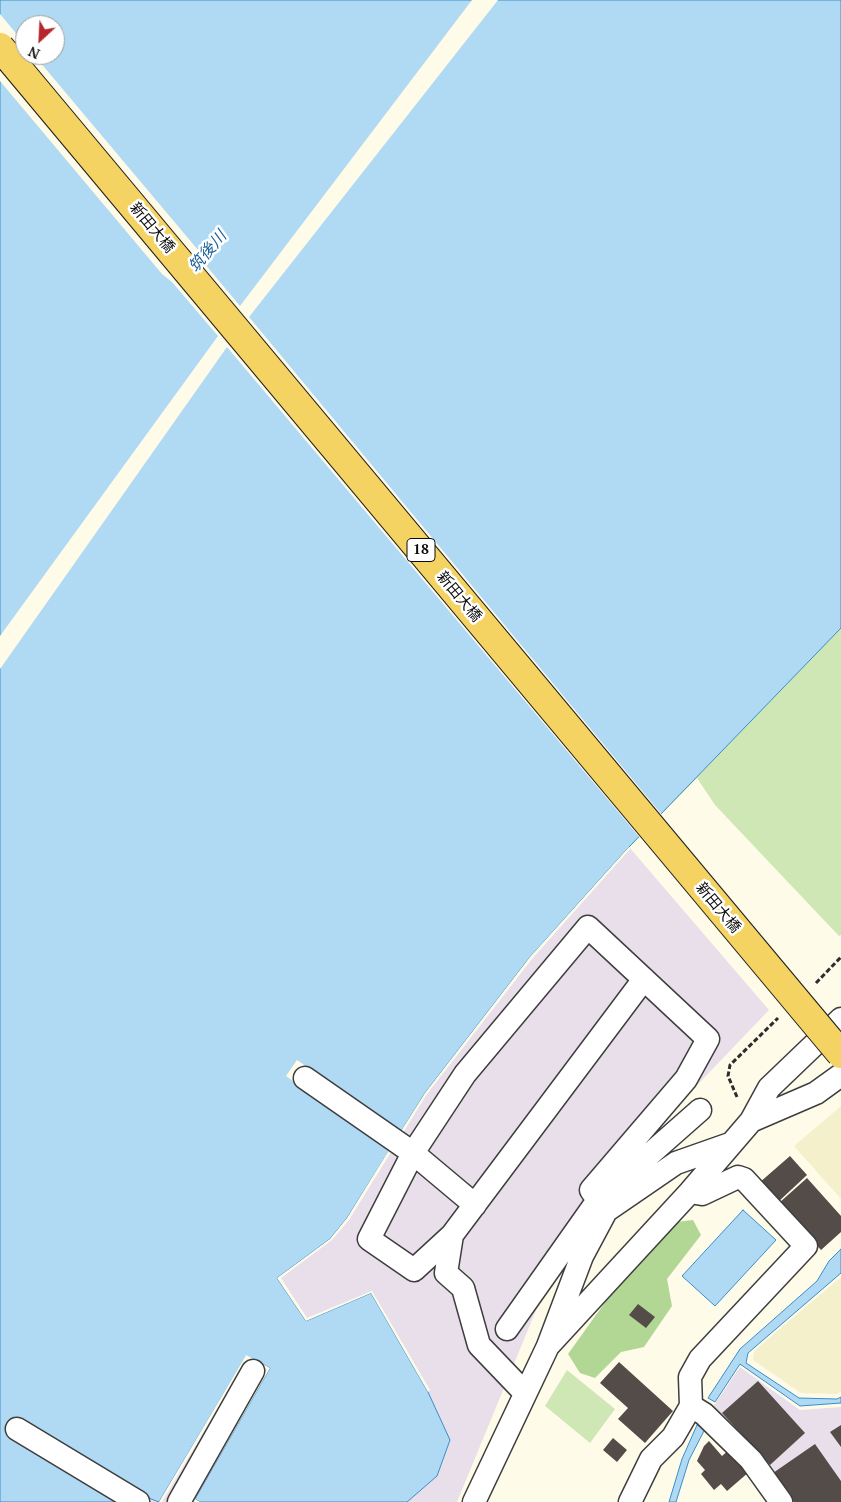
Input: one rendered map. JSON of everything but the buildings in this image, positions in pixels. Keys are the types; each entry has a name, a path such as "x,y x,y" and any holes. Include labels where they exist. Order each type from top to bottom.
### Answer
{"main road":[{"name":"新田大橋","path":"0,47 841,1054"}],"street":[{"path":"602,1206 591,1190 686,1079 708,1039 588,927 465,1074 413,1153 369,1239 414,1270 452,1235 644,980"},
{"path":"548,1346 690,1192 751,1121 769,1088 841,1019"},
{"path":"751,1121 816,1093 841,1074"},
{"path":"305,1078 413,1153 475,1205"},
{"path":"507,1329 602,1206 700,1110"},
{"path":"474,1502 524,1392 548,1346 602,1206 676,1163 733,1142"},
{"path":"630,1502 651,1459 673,1437 691,1406 690,1377 700,1359 806,1246 744,1179 738,1177 702,1194 690,1192"},
{"path":"452,1235 446,1273 463,1288 479,1346 524,1392"},
{"path":"179,1502 253,1371"},
{"path":"691,1406 704,1414 751,1460 781,1502"},
{"path":"17,1429 138,1502"}],"path":[{"path":"811,988 841,957"},
{"path":"751,1121 731,1086 728,1076 730,1065 780,1015"}],"shaded area":[{"path":"629,847 769,1010 616,1170 537,1308 457,1502 43,1502 256,1273 530,957"},
{"path":"841,1106 841,1199 794,1146"},
{"path":"841,1277 841,1391 837,1394 801,1393 753,1360 754,1351"},
{"path":"740,1367 800,1410 841,1407 841,1502 786,1502 710,1411"}],"green space":[{"path":"841,572 841,935 839,936 715,805 697,778 629,847"},
{"path":"693,1220 701,1235 667,1279 672,1306 644,1347 621,1352 595,1378 580,1373 568,1354 611,1294 676,1222"},
{"path":"567,1370 615,1409 590,1443 545,1406"}],"water":[{"name":"筑後川","path":"0,0 841,0 841,628 629,847 530,957 425,1093 347,1218 330,1239 277,1278 306,1321 371,1293 428,1392 450,1440 437,1476 407,1502 200,1502 195,1499 270,1368 246,1356 159,1502 146,1497 143,1502 0,1502"},
{"path":"743,1210 776,1240 715,1306 682,1276"},
{"path":"841,1249 841,1273 748,1353 746,1363 799,1398 837,1399 841,1397 841,1403 800,1406 740,1364 715,1402 708,1398 740,1349 817,1281 829,1261"},
{"path":"697,1425 705,1429 689,1460 676,1502 669,1502 682,1459"}],"pier":[{"path":"472,0 498,0 249,317 663,816 641,839 227,347 0,669 0,636 218,336 172,282 162,274 0,81 0,14 15,32 15,65 42,65 198,250 204,263 240,306"},
{"path":"629,847 630,849 532,959 427,1094 349,1220 332,1240 281,1278 307,1318 372,1291 430,1390 428,1392 371,1293 306,1321 277,1278 330,1239 347,1218 389,1150 286,1076 297,1060 401,1131 425,1093 530,957"},
{"path":"246,1355 270,1368 195,1499 200,1502 195,1502 193,1498 267,1369 247,1359 162,1502 159,1502"}]}
